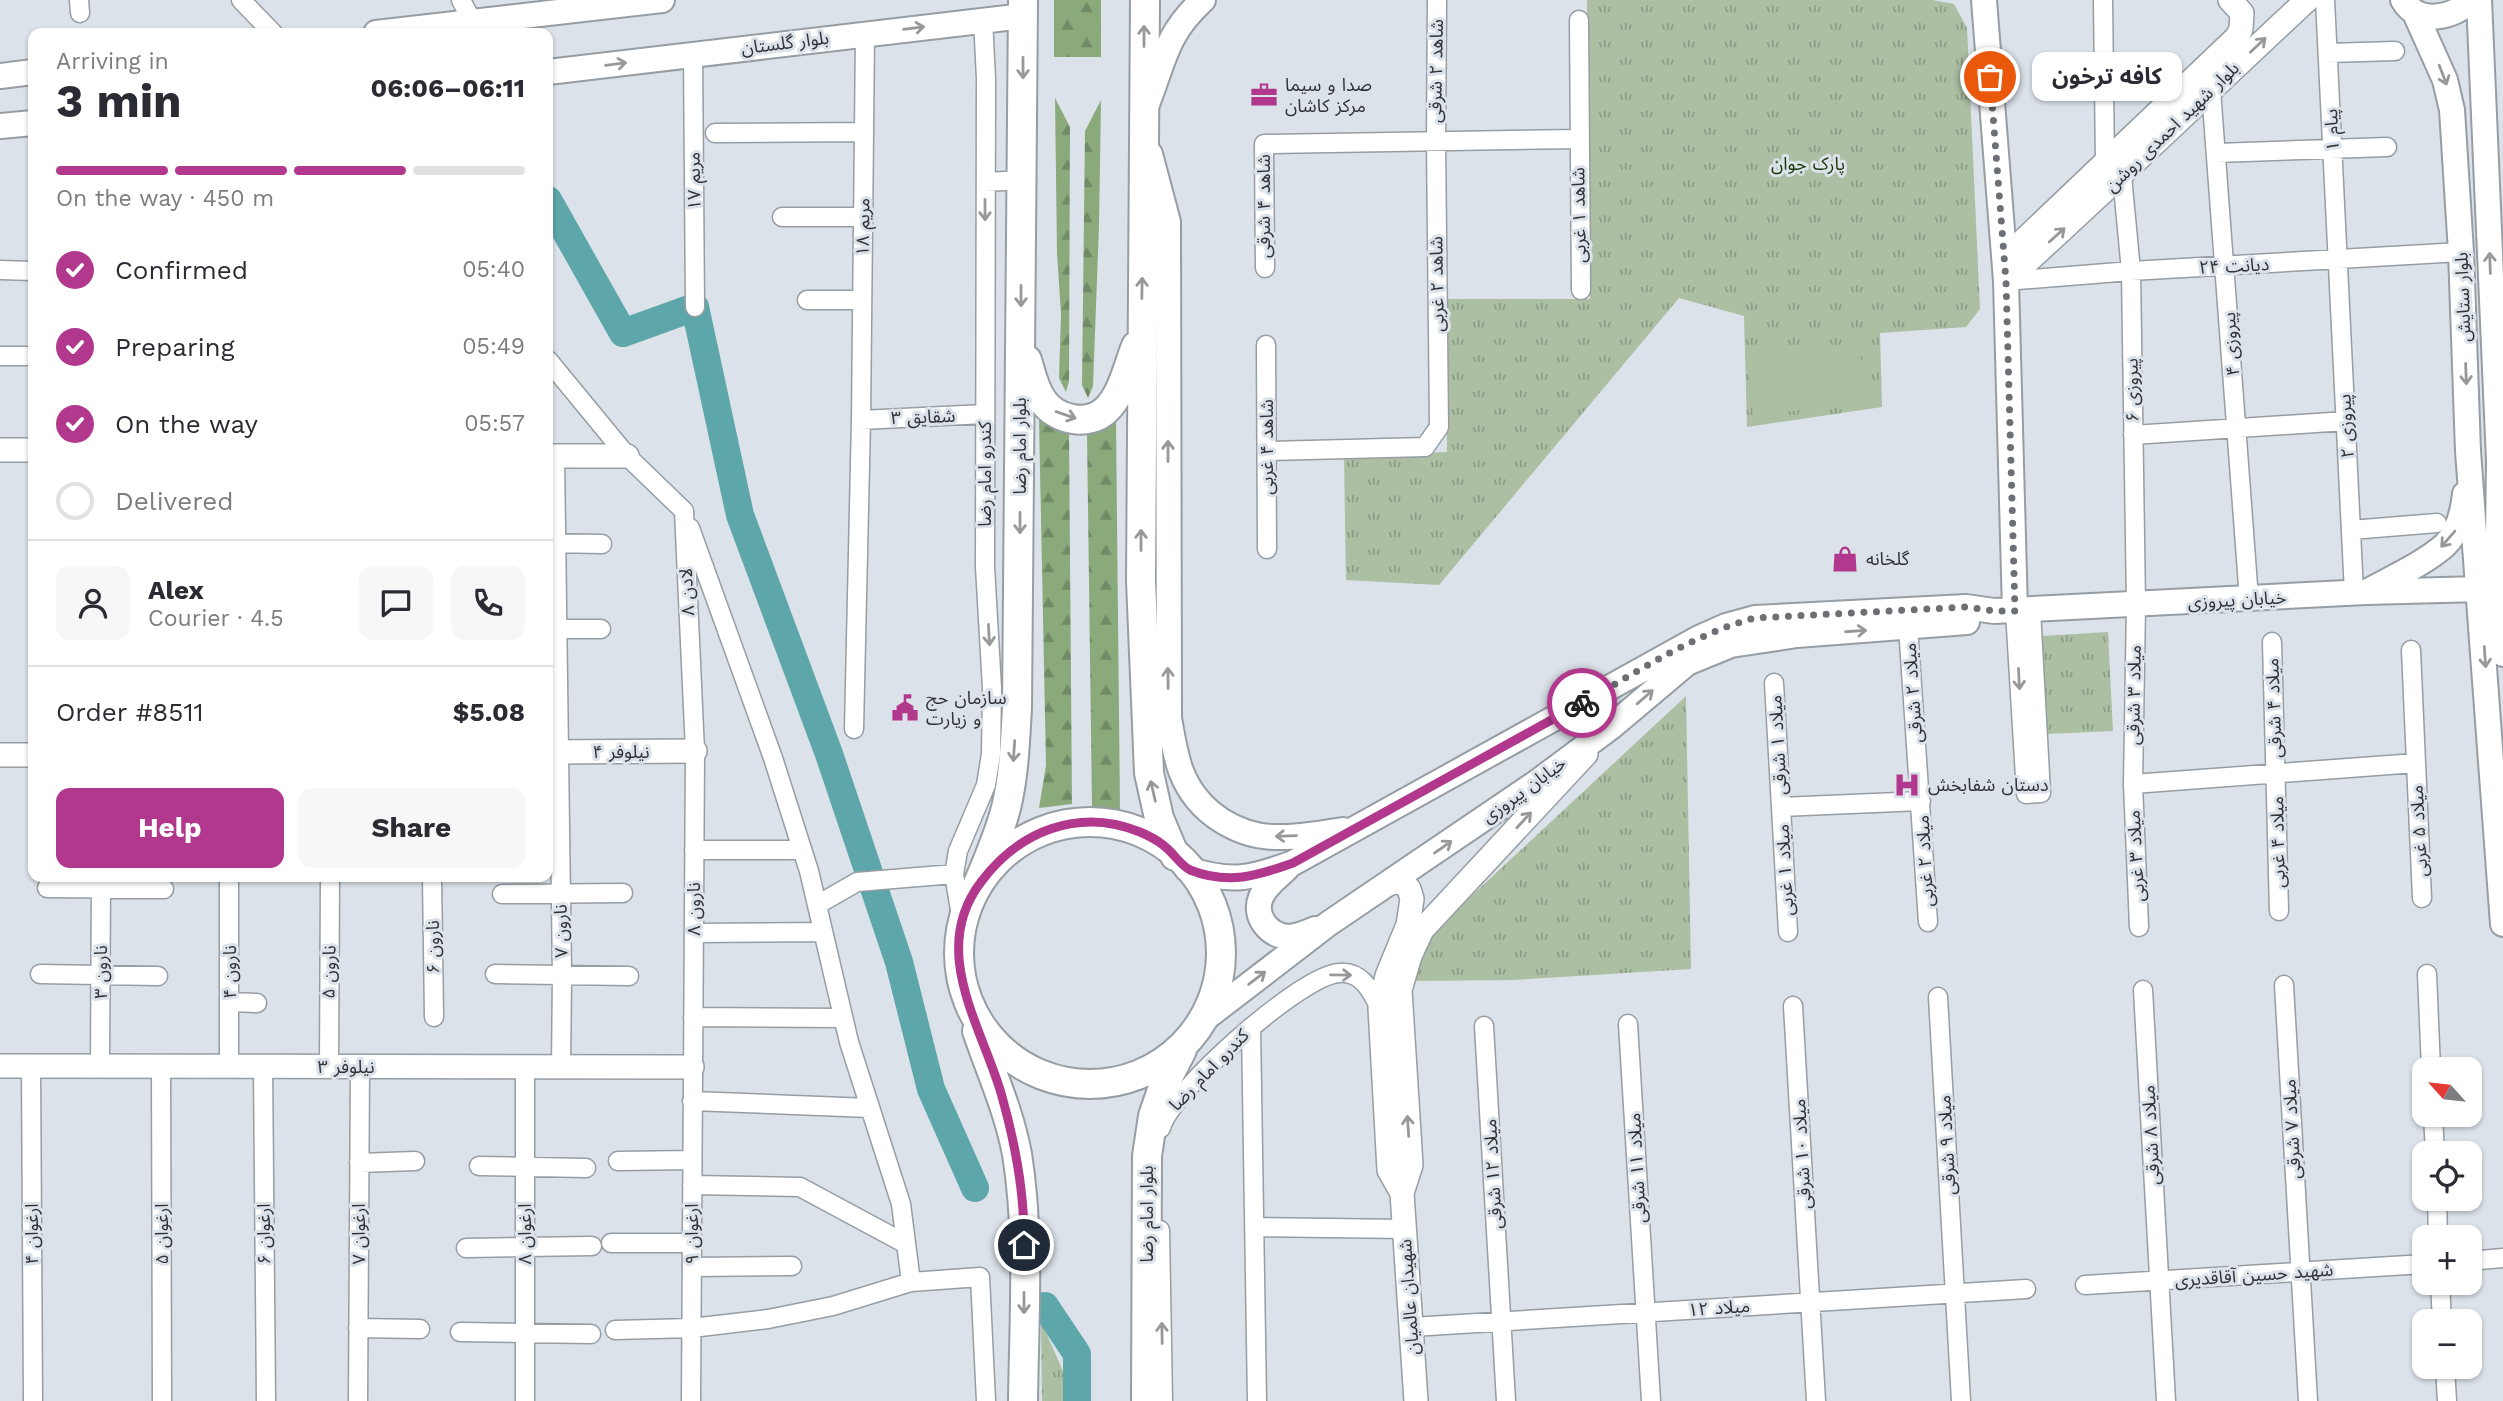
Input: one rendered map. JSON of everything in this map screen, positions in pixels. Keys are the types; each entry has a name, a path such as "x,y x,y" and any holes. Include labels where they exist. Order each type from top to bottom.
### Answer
{"main road":[{"path":"424,28 473,23 519,9 662,0"},
{"path":"1144,0 1141,580 1149,773 1159,818 1181,862"},
{"path":"1203,0 1173,33 1144,122 1168,222 1169,718 1180,770 1190,790 1209,813 1231,827 1251,834 1282,838 1354,829"},
{"path":"1984,0 2005,269 2013,611"},
{"path":"2402,4 2437,17 2448,15 2472,0"},
{"name":"بلوار ستایش","path":"2479,0 2484,84 2495,173 2492,322 2501,466 2497,588"},
{"name":"بلوار ستایش","path":"2402,4 2445,80 2452,110 2461,252 2468,451 2497,588"},
{"name":"بلوار گلستان","path":"553,71 958,22 984,10 1023,8"},
{"name":"بلوار امام رضا","path":"966,999 960,974 959,947 965,880 999,832 1013,769 1017,708 1023,8"},
{"path":"0,76 28,73"},
{"path":"0,126 28,123"},
{"path":"2464,324 2492,322"},
{"path":"1021,340 1043,402 1065,417 1083,419 1099,415 1111,403 1142,332"},
{"path":"2360,593 2446,544 2457,528 2463,508 2468,451"},
{"path":"1141,580 1168,635"},
{"path":"2497,588 2503,654"},
{"path":"2497,588 2503,924"},
{"name":"خیابان پیروزی","path":"1181,862 1231,879 1258,876 1293,863 1699,638 1726,626 1755,618 1966,607 2013,611 2497,588"},
{"name":"خیابان پیروزی","path":"1196,1028 1328,925 1536,783 1611,727 1687,663 1731,645 1797,635 1969,622 2013,611"},
{"path":"965,880 993,865 1013,847 1036,834 1061,825 1088,822 1114,824 1140,832 1163,845 1181,862"},
{"name":"بلوار امام رضا","path":"1146,1401 1147,1156 1153,1116 1163,1087 1196,1028 1218,981 1221,955 1219,929 1211,905 1200,882 1181,862"},
{"path":"1293,863 1266,888 1258,909 1264,925 1286,937 1328,925"},
{"path":"966,999 986,1035 1016,1063 1053,1080 1093,1085 1133,1078 1169,1058 1196,1028"},
{"path":"966,999 1000,1090 1016,1152 1025,1219 1023,1401"}],"street":[{"path":"241,0 268,28"},
{"path":"461,0 473,23"},
{"name":"شاهد ۲ شرقی","path":"1436,141 1437,0"},
{"name":"پیروزی ۶","path":"2104,0 2113,170 2131,271 2136,605"},
{"name":"بلوار شهید احمدی روشن","path":"2005,269 2152,132 2237,37 2241,29 2242,13 2231,0"},
{"name":"بلوار شهید احمدی روشن","path":"2152,132 2211,90 2306,0"},
{"name":"پیام ۱","path":"2325,0 2338,260"},
{"name":"کندرو امام رضا","path":"965,880 958,851 986,785 991,754 992,688 985,567 984,10"},
{"name":"شاهد ۱ غربی","path":"1579,20 1581,290"},
{"name":"مریم ۱۸","path":"854,729 865,34"},
{"path":"2328,53 2395,51"},
{"name":"مریم ۱۷","path":"693,54 695,307"},
{"name":"پیروزی ۴","path":"2211,90 2249,599"},
{"path":"715,133 864,132"},
{"path":"1436,141 1578,139"},
{"name":"شاهد ۴ شرقی","path":"1265,268 1264,144 1436,141"},
{"name":"شاهد ۲ غربی","path":"1266,451 1425,447 1439,427 1436,141"},
{"path":"2217,153 2387,147"},
{"path":"986,182 1022,180"},
{"path":"782,217 863,216"},
{"name":"دیانت ۲۴","path":"2005,269 2131,271 2461,252"},
{"name":"پیروزی ۲","path":"2338,260 2351,530 2360,593"},
{"path":"0,270 28,271"},
{"path":"807,300 862,300"},
{"name":"شاهد ۴ غربی","path":"1266,345 1267,549"},
{"path":"0,356 28,356"},
{"path":"553,366 627,456 684,511 773,758 802,850 843,1018 901,1204 911,1282"},
{"name":"شقایق ۳","path":"861,419 985,414"},
{"path":"2133,435 2346,421"},
{"path":"0,450 28,450"},
{"path":"553,456 627,456"},
{"name":"لادن ۸","path":"684,511 695,751"},
{"path":"2351,530 2437,523"},
{"path":"553,544 602,544"},
{"path":"985,567 1020,563"},
{"name":"میلاد ۳ شرقی","path":"2133,784 2136,605"},
{"path":"2013,611 2034,794"},
{"name":"میلاد ۲ شرقی","path":"1908,627 1922,801"},
{"path":"553,629 601,629"},
{"name":"میلاد ۴ شرقی","path":"2272,642 2276,773"},
{"name":"میلاد ۵ غربی","path":"2411,650 2422,898"},
{"name":"میلاد ۱ شرقی","path":"1774,683 1781,807"},
{"path":"1402,1193 1411,1164 1401,990 1410,956 1422,930 1611,727"},
{"name":"نیلوفر ۴","path":"553,752 695,751"},
{"name":"نارون ۸","path":"692,1067 695,751"},
{"name":"نارون ۷","path":"553,752 561,894 561,1067"},
{"path":"0,755 28,755"},
{"path":"2133,784 2416,763"},
{"name":"میلاد ۴ غربی","path":"2276,773 2279,911"},
{"name":"میلاد ۳ غربی","path":"2133,784 2139,927"},
{"path":"1781,807 1922,801"},
{"name":"میلاد ۲ غربی","path":"1922,801 1928,922"},
{"name":"میلاد ۱ غربی","path":"1781,807 1788,932"},
{"path":"694,850 802,850"},
{"path":"817,905 857,882 913,877 965,880"},
{"path":"1392,883 1398,881 1404,884 1412,899 1408,925 1387,976 1380,1008 1389,1170 1402,1193"},
{"name":"نارون ۴","path":"229,882 229,1067"},
{"name":"نارون ۵","path":"328,1067 330,882"},
{"name":"نارون ۶","path":"432,882 434,1017"},
{"path":"47,888 101,883 164,889"},
{"name":"نارون ۳","path":"100,1067 101,883"},
{"path":"502,894 623,894"},
{"path":"694,933 823,932"},
{"name":"کندرو امام رضا","path":"1163,1401 1159,1138 1163,1120 1180,1096 1251,1027 1330,975 1339,973 1358,977 1366,983 1380,1008"},
{"path":"40,974 158,976"},
{"path":"495,974 629,976"},
{"path":"2427,974 2430,1057"},
{"name":"میلاد ۷ شرقی","path":"2284,985 2308,1401"},
{"name":"میلاد ۸ شرقی","path":"2143,990 2166,1401"},
{"name":"میلاد ۹ شرقی","path":"1938,997 1961,1401"},
{"path":"230,1002 257,1003"},
{"name":"میلاد ۱۰ شرقی","path":"1793,1006 1816,1401"},
{"path":"693,1017 843,1018"},
{"name":"میلاد ۱۱ شرقی","path":"1628,1024 1650,1401"},
{"name":"میلاد ۱۲ شرقی","path":"1484,1026 1506,1401"},
{"path":"1251,1027 1257,1401"},
{"name":"نیلوفر ۳","path":"0,1066 692,1067"},
{"name":"ارغوان ۴","path":"31,1066 33,1401"},
{"name":"ارغوان ۵","path":"161,1067 162,1401"},
{"name":"ارغوان ۶","path":"263,1067 266,1401"},
{"name":"ارغوان ۷","path":"358,1401 359,1067"},
{"name":"ارغوان ۸","path":"525,1067 525,1401"},
{"name":"ارغوان ۹","path":"691,1401 692,1067"},
{"path":"692,1101 870,1108"},
{"path":"618,1161 692,1160"},
{"path":"359,1163 415,1161"},
{"path":"479,1166 586,1168"},
{"path":"692,1185 800,1188 906,1244"},
{"name":"شهیدان عالمیان","path":"1402,1193 1416,1401"},
{"path":"1256,1227 1405,1229"},
{"path":"611,1243 692,1243"},
{"path":"466,1248 592,1246"},
{"path":"2482,1260 2503,1258"},
{"name":"شهید حسین آقاقدیری","path":"2085,1285 2412,1265"},
{"path":"692,1267 792,1266"},
{"path":"615,1330 692,1328 768,1319 833,1306 911,1282 980,1277 985,1398"},
{"name":"میلاد ۱۲","path":"1412,1327 2026,1289"},
{"path":"358,1328 420,1329"},
{"path":"460,1332 591,1334"},
{"path":"2446,1379 2447,1401"}],"green space":[{"path":"1054,0 1101,0 1101,57 1054,57"},
{"name":"پارک جوان","path":"1587,0 1932,0 1954,4 1967,28 1980,309 1966,327 1880,333 1882,407 1747,427 1744,316 1679,298 1439,585 1346,580 1344,456 1447,452 1445,299 1590,299"},
{"path":"1055,98 1070,127 1069,381 1066,392 1059,378 1061,314 1057,253"},
{"path":"1101,100 1093,386 1088,398 1082,385 1085,131"},
{"path":"1860,344 1864,403 1753,415 1746,352"},
{"path":"1039,419 1069,433 1072,804 1039,808 1046,765"},
{"path":"1116,421 1120,812 1092,806 1087,434"},
{"path":"2108,632 2113,731 2047,734 2042,636"},
{"path":"1686,696 1691,969 1513,980 1415,981 1423,941"},
{"path":"1041,1321 1072,1392 1072,1401 1042,1401"}],"waterway":[{"path":"553,209 623,333 695,307 740,515 829,754 899,962 931,1089 975,1188"},
{"path":"1045,1306 1077,1354 1077,1401"}],"way so far":[{"path":"1582,703 1699,638 1726,626 1755,618 1966,607 2015,611 2006,281 1990,77"}],"place":[{"name":"کافه ترخون","path":"1990,77"},
{"name":"صدا و سیما مرکز کاشان","path":"1264,95"},
{"name":"گلخانه","path":"1845,559"},
{"name":"سازمان حج و زیارت","path":"905,708"},
{"name":"دستان شفابخش","path":"1907,785"}],"route":[{"path":"1024,1245 1025,1219 1016,1152 1000,1090 966,999 960,974 962,922 977,886 993,865 1013,847 1036,834 1061,825 1088,822 1114,824 1140,832 1163,845 1187,869 1231,879 1258,876 1293,863 1582,703"}]}
